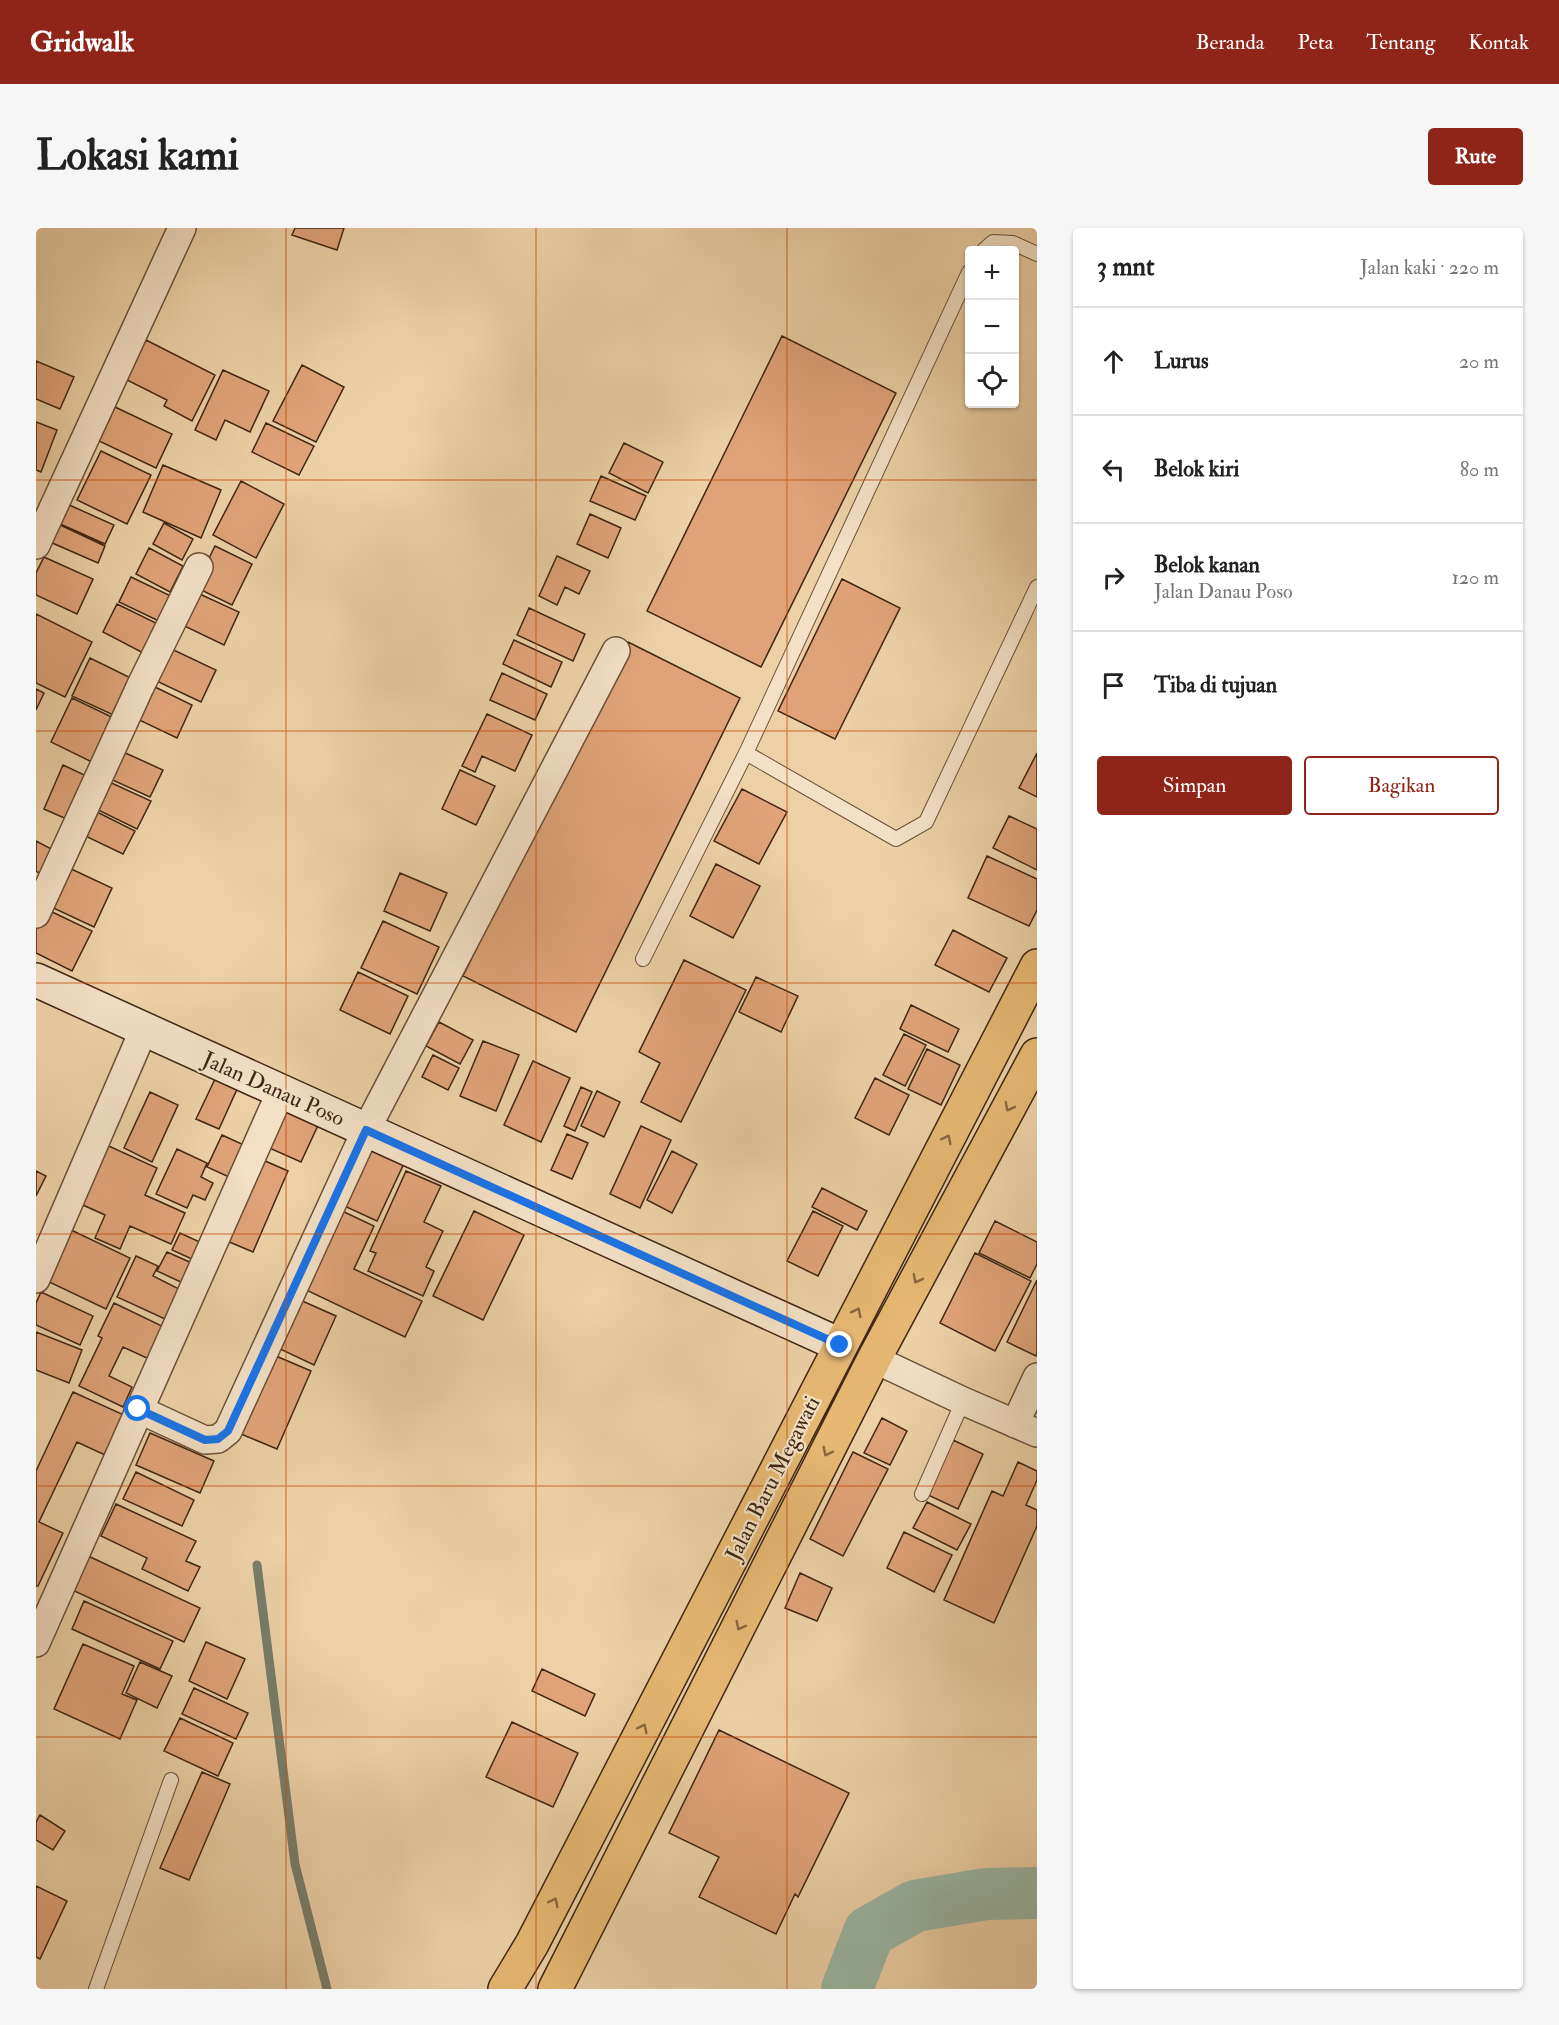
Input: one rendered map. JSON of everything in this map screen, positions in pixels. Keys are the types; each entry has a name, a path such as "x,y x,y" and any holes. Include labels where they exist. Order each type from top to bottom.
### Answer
{"highway":[{"name":"Jalan Baru Megawati","path":"505,1989 532,1944 1037,966"},
{"name":"Jalan Baru Megawati","path":"555,1989 874,1359 1037,1056"},
{"path":"532,1944 571,1960"}],"street":[{"path":"36,545 182,228"},
{"path":"36,914 140,687 199,567"},
{"path":"138,1409 205,1440 218,1439 228,1431 366,1130 616,651"},
{"name":"Jalan Danau Poso","path":"36,980 840,1345"},
{"path":"36,1279 144,1029"},
{"path":"36,1643 281,1091"},
{"path":"874,1359 1026,1428 1037,1377"}],"lane":[{"path":"988,246 993,242 1013,243 1037,254"},
{"path":"643,960 746,753 965,281"},
{"path":"746,753 896,839 926,822 1037,587"},
{"path":"922,1494 963,1401"},
{"path":"96,1989 171,1780"}],"building":[{"path":"295,228 344,228 337,250 292,235"},
{"path":"782,336 896,393 761,667 647,611"},
{"path":"146,340 215,375 192,421 164,406 167,400 125,379"},
{"path":"36,361 74,377 60,409 36,399"},
{"path":"302,365 344,387 316,442 273,421"},
{"path":"223,370 269,391 250,432 225,420 216,440 195,430"},
{"path":"115,407 172,434 156,468 99,441"},
{"path":"36,422 57,430 41,472 36,470"},
{"path":"266,423 314,446 299,475 252,452"},
{"path":"624,443 663,462 648,493 609,473"},
{"path":"101,451 151,475 127,524 77,500"},
{"path":"163,465 221,490 201,538 143,512"},
{"path":"601,476 646,496 635,520 590,501"},
{"path":"241,481 284,504 256,558 213,535"},
{"path":"67,504 114,525 105,544 58,523"},
{"path":"590,514 621,528 608,558 577,544"},
{"path":"164,523 193,539 182,560 153,544"},
{"path":"58,524 105,546 98,563 50,542"},
{"path":"215,546 252,564 232,605 195,587"},
{"path":"149,548 183,566 170,592 136,574"},
{"path":"557,556 590,571 579,594 565,587 557,605 539,596"},
{"path":"44,557 93,579 77,614 36,595 36,573"},
{"path":"131,577 175,598 163,623 119,602"},
{"path":"842,579 900,608 835,739 778,711"},
{"path":"191,590 239,612 224,645 176,622"},
{"path":"117,604 162,626 147,655 103,632"},
{"path":"529,608 585,634 573,661 517,635"},
{"path":"36,614 92,642 65,697 36,683"},
{"path":"514,640 562,662 551,687 503,664"},
{"path":"628,642 740,698 576,1032 463,976"},
{"path":"163,645 216,670 201,702 148,677"},
{"path":"90,658 137,681 120,718 72,696"},
{"path":"502,673 547,694 535,720 490,700"},
{"path":"151,685 192,705 177,738 135,718"},
{"path":"36,689 44,693 36,710"},
{"path":"72,698 120,721 98,765 51,742"},
{"path":"487,714 532,735 515,771 482,756 475,772 462,766"},
{"path":"121,751 163,770 150,797 108,778"},
{"path":"1037,753 1037,797 1019,788"},
{"path":"63,765 91,778 71,821 44,809"},
{"path":"460,770 495,786 476,825 442,809"},
{"path":"105,780 151,801 137,829 92,807"},
{"path":"742,789 787,812 759,864 714,841"},
{"path":"91,809 135,831 123,854 79,833"},
{"path":"1009,816 1037,829 1037,870 993,848"},
{"path":"36,841 55,851 42,875 36,871"},
{"path":"987,856 1037,879 1037,910 1029,926 968,898"},
{"path":"716,864 760,886 733,938 690,916"},
{"path":"67,867 112,888 94,927 49,906"},
{"path":"400,873 447,893 430,931 384,911"},
{"path":"46,909 92,931 72,971 36,953 36,929"},
{"path":"383,921 439,947 417,994 361,968"},
{"path":"953,930 1007,958 989,992 935,965"},
{"path":"684,960 746,990 681,1122 641,1102 660,1063 639,1052"},
{"path":"358,972 408,996 390,1034 340,1010"},
{"path":"756,977 798,996 781,1032 739,1012"},
{"path":"911,1005 959,1029 948,1052 900,1029"},
{"path":"439,1022 473,1040 460,1064 426,1046"},
{"path":"904,1034 926,1045 905,1086 883,1075"},
{"path":"483,1041 519,1055 496,1111 460,1096"},
{"path":"927,1049 960,1065 941,1105 908,1089"},
{"path":"433,1055 459,1068 448,1090 422,1077"},
{"path":"533,1061 570,1078 541,1142 504,1125"},
{"path":"216,1077 238,1087 219,1129 196,1119"},
{"path":"875,1078 909,1095 889,1135 855,1118"},
{"path":"581,1087 592,1092 575,1131 564,1126"},
{"path":"597,1091 620,1102 604,1137 581,1126"},
{"path":"150,1092 178,1105 152,1162 124,1148"},
{"path":"287,1105 320,1121 301,1162 267,1147"},
{"path":"641,1126 671,1140 640,1208 610,1194"},
{"path":"567,1134 588,1143 572,1179 551,1170"},
{"path":"222,1135 244,1145 229,1177 207,1167"},
{"path":"372,1141 407,1157 377,1221 342,1205"},
{"path":"100,1142 157,1168 145,1195 185,1213 171,1244 130,1226 120,1249 95,1238 105,1215 74,1201"},
{"path":"177,1149 207,1163 201,1177 213,1183 205,1200 193,1195 187,1208 156,1194"},
{"path":"672,1151 697,1164 672,1213 647,1200"},
{"path":"256,1157 288,1171 253,1252 220,1238"},
{"path":"36,1171 46,1176 36,1196"},
{"path":"406,1171 441,1186 424,1222 443,1231 426,1267 434,1271 423,1296 368,1271 376,1253 370,1251"},
{"path":"822,1188 867,1211 857,1230 812,1207"},
{"path":"340,1210 374,1226 354,1269 422,1301 405,1337 304,1289"},
{"path":"474,1211 524,1235 483,1320 433,1296"},
{"path":"813,1211 843,1226 818,1276 787,1261"},
{"path":"995,1221 1037,1242 1037,1264 1030,1278 979,1253"},
{"path":"69,1229 130,1258 106,1309 45,1280"},
{"path":"180,1233 202,1243 194,1260 172,1250"},
{"path":"167,1252 194,1264 185,1284 157,1271"},
{"path":"975,1253 1031,1281 995,1351 940,1323"},
{"path":"136,1256 158,1266 153,1276 179,1289 165,1319 117,1297"},
{"path":"1037,1280 1037,1353 1036,1356 1007,1342"},
{"path":"41,1292 93,1316 80,1345 36,1325 36,1303"},
{"path":"300,1300 336,1316 314,1365 278,1348"},
{"path":"114,1303 164,1327 149,1359 123,1347 109,1376 132,1387 123,1407 79,1386 102,1338 98,1336"},
{"path":"36,1332 82,1350 69,1383 36,1370"},
{"path":"276,1356 311,1371 277,1449 241,1434"},
{"path":"73,1392 124,1415 105,1455 77,1442 39,1522 63,1533 36,1586 36,1471"},
{"path":"882,1418 907,1431 890,1465 864,1453"},
{"path":"150,1433 214,1461 200,1493 136,1465"},
{"path":"953,1440 983,1454 958,1509 928,1495"},
{"path":"853,1452 888,1469 843,1556 810,1539"},
{"path":"1018,1462 1037,1471 1037,1480 1026,1505 1037,1510 1037,1526 994,1623 944,1600 992,1491 1003,1496"},
{"path":"136,1472 194,1500 182,1526 123,1499"},
{"path":"927,1502 971,1524 957,1550 913,1528"},
{"path":"116,1504 196,1541 186,1561 200,1567 188,1591 142,1569 147,1558 101,1536"},
{"path":"904,1532 952,1555 934,1592 887,1568"},
{"path":"86,1555 200,1608 184,1642 70,1589"},
{"path":"800,1573 832,1588 817,1621 785,1608"},
{"path":"84,1601 173,1641 160,1669 72,1629"},
{"path":"206,1642 245,1659 227,1699 189,1681"},
{"path":"83,1644 134,1666 122,1694 137,1700 120,1739 54,1709"},
{"path":"140,1662 172,1676 157,1708 126,1693"},
{"path":"542,1669 595,1694 585,1716 532,1691"},
{"path":"194,1688 248,1713 236,1739 182,1714"},
{"path":"180,1718 233,1743 218,1776 164,1751"},
{"path":"512,1722 578,1753 553,1807 486,1777"},
{"path":"719,1730 849,1793 798,1897 795,1894 776,1934 699,1897 719,1857 669,1833"},
{"path":"202,1772 230,1784 189,1880 160,1868"},
{"path":"40,1815 65,1831 53,1850 36,1840 36,1822"},
{"path":"36,1886 67,1901 40,1959 36,1957"}],"waterway":[{"path":"257,1565 295,1864 327,1989"},
{"path":"847,1989 869,1932 915,1906 986,1894 1037,1893"}],"route":[{"path":"138,1409 205,1440 218,1439 228,1431 366,1130 840,1345"}]}
